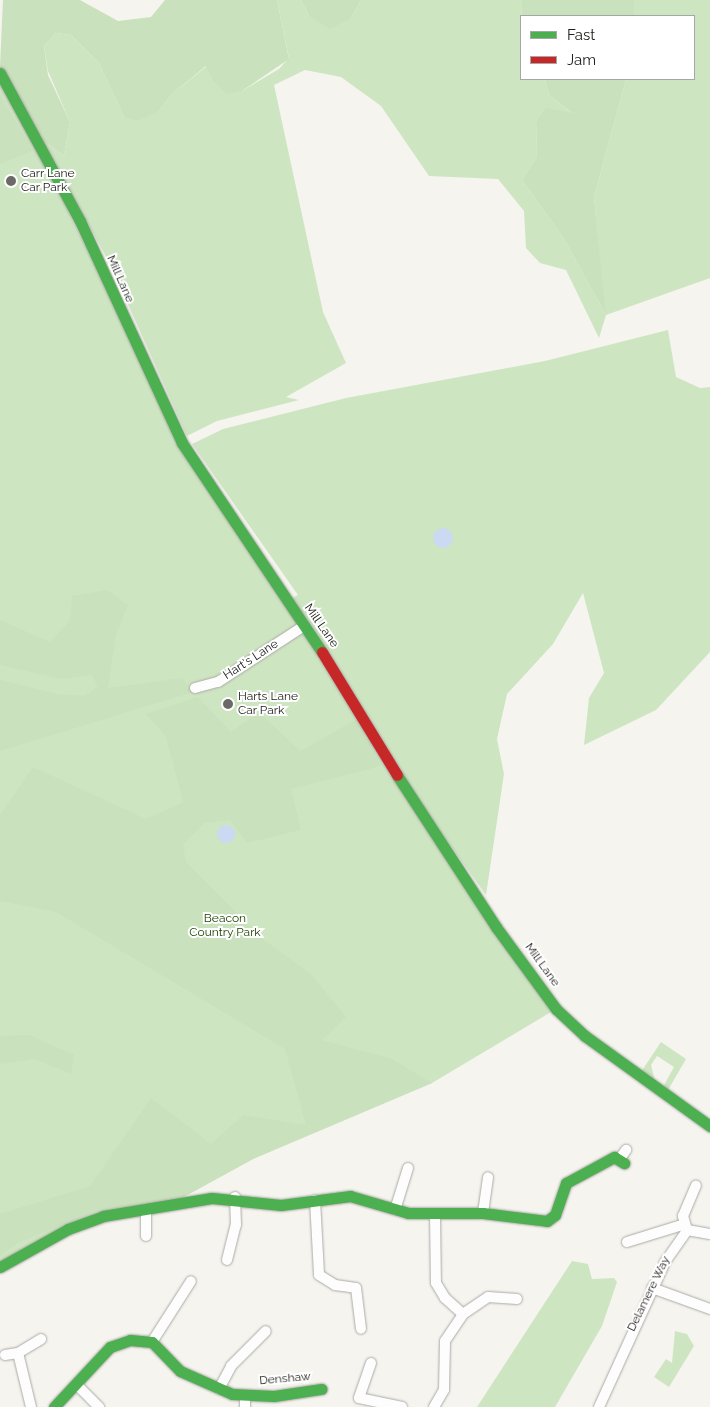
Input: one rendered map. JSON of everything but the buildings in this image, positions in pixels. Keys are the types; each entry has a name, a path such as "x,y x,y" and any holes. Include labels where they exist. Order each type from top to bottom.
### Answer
{"street":[{"name":"Mill Lane","path":"0,74 80,221 182,443 304,626 420,813 556,1009 610,1056 710,1126"},
{"name":"Hart's Lane","path":"195,688 218,682 304,626"},
{"path":"0,1267 68,1228 146,1209 235,1197 281,1205 350,1196 395,1210 436,1215 483,1213 510,1220 552,1220 566,1183 623,1157"},
{"path":"395,1210 408,1167"},
{"path":"483,1213 488,1177"},
{"name":"Delamere Way","path":"603,1405 652,1288 684,1228 696,1186"},
{"path":"233,1257 235,1197"},
{"path":"315,1200 319,1275 335,1286 360,1286 359,1327"},
{"path":"145,1238 146,1209"},
{"path":"436,1215 436,1283 463,1314"},
{"path":"626,1242 684,1228 710,1234"},
{"path":"54,1407 78,1386 110,1347 130,1340 152,1342 192,1287"},
{"path":"652,1288 710,1310"},
{"path":"434,1407 444,1390 445,1341 463,1314 488,1297 520,1300"},
{"path":"219,1390 230,1366 268,1330"},
{"path":"5,1355 18,1353 41,1339"},
{"name":"Denshaw","path":"152,1342 180,1371 245,1401 322,1389"},
{"path":"18,1353 31,1407"},
{"path":"372,1363 356,1399 402,1407"},
{"path":"78,1386 99,1407"}],"green space":[{"path":"3,0 80,0 118,21 151,17 165,0 277,0 289,59 242,91 227,94 212,80 206,66 173,93 158,112 138,121 124,117 99,63 71,35 56,33 44,46 48,75 70,122 64,155 43,141 0,66"},
{"path":"277,0 301,0 309,16 351,18 361,0 522,0 522,15 520,15 520,80 545,80 549,95 573,114 536,120 537,157 522,180 563,237 605,313 594,197 626,80 695,80 695,15 633,15 634,0 710,0 710,278 606,315 599,338 566,270 540,263 526,248 524,211 498,179 429,176 381,106 341,77 305,70 274,85 323,312 346,363 286,397 299,400 217,421 187,436 109,262 43,141 64,155 70,122 48,71 44,46 56,33 71,35 99,63 124,117 158,112 173,93 207,66 212,80 242,91 279,69 289,58"},
{"path":"301,0 361,0 351,18 330,29 309,16"},
{"path":"522,0 634,0 634,15 522,15"},
{"name":"Beacon Country Park","path":"0,73 182,443 556,1009 432,1083 253,1159 180,1199 103,1216 0,1267"},
{"path":"545,80 626,80 594,197 606,315 563,237 522,180 537,157 536,121 546,108 572,113 549,95"},
{"path":"0,94 33,151 0,164"},
{"path":"668,330 676,377 700,388 710,387 710,652 656,710 584,745 589,698 604,673 583,593 553,644 507,694 497,739 504,774 486,895 425,810 292,598 298,595 192,444 223,429 346,398 545,361"},
{"path":"107,590 128,605 116,635 108,688 182,678 193,692 0,751 0,680 57,694 85,696 98,686 91,675 61,679 0,665 0,620 50,642 70,620 72,596"},
{"path":"198,697 231,732 259,712 300,751 357,719 381,766 291,789 301,830 247,843 230,820 205,823 183,844 186,862 264,940 311,974 346,1017 322,1040 392,1059 432,1083 253,1159 180,1199 100,1209 18,1243 0,1256 0,1214 90,1186 151,1098 211,1144 243,1115 306,1125 285,1049 56,912 0,901 0,815 33,767 146,819 183,802 166,737 146,714"},
{"path":"29,1035 74,1055 71,1074 35,1059 0,1064 0,1036"},
{"path":"661,1042 686,1059 668,1090 663,1087 674,1067 657,1056 651,1065 655,1081 641,1072"},
{"path":"572,1261 588,1264 592,1279 614,1278 617,1282 602,1326 555,1407 477,1407"},
{"path":"675,1331 687,1334 694,1346 669,1387 654,1377 666,1359 672,1363"}],"water":[{"path":"443,528 450,531 453,538 450,545 443,548 436,545 433,538 436,531"},
{"path":"226,825 232,828 235,834 232,840 226,843 220,840 217,834 220,828"}],"traffic: fast":[{"path":"0,73 80,221 182,443 322,652"},
{"path":"397,775 496,927 556,1009 585,1036 710,1126"},
{"path":"0,1267 68,1229 103,1216 212,1198 281,1205 350,1196 408,1213 483,1213 547,1221 555,1215 566,1183 614,1157 624,1163"},
{"path":"54,1407 110,1347 130,1340 152,1342 180,1371 232,1394 274,1396 321,1389"}],"traffic: jam":[{"path":"322,652 397,775"}],"place":[{"name":"Carr Lane Car Park","path":"11,181"},
{"name":"Harts Lane Car Park","path":"228,704"}]}
